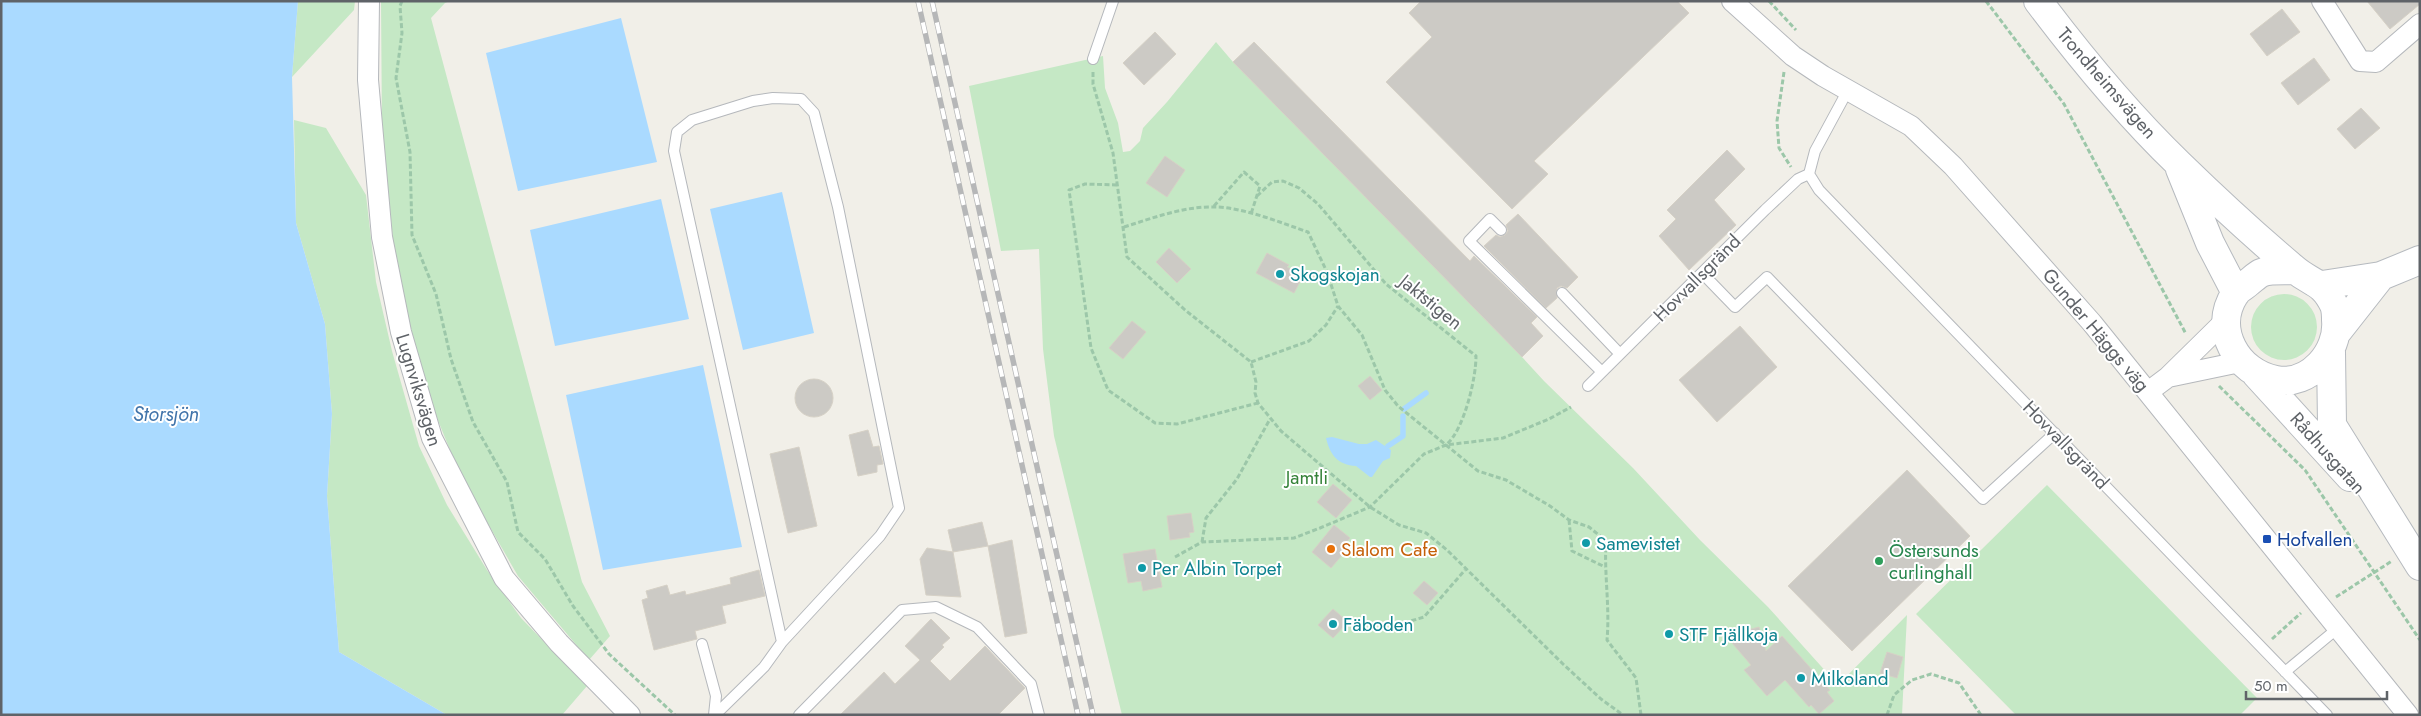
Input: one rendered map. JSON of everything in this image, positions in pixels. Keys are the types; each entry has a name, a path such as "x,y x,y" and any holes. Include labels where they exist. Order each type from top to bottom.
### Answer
{"main road":[{"name":"Trondheimsvägen","path":"2038,1 2093,73 2178,163 2295,270"},
{"name":"Trondheimsvägen","path":"2178,163 2210,243 2236,293"},
{"path":"2322,285 2381,276 2420,260"},
{"path":"2334,342 2335,307 2322,285 2295,270 2262,272 2236,293 2229,306 2226,320 2229,342 2248,368 2277,380 2299,378 2318,367 2381,276"},
{"name":"Rådhusgatan","path":"2334,342 2332,425 2420,566"},
{"name":"Rådhusgatan","path":"2248,368 2400,532"}],"street":[{"name":"Lugnviksvägen","path":"369,1 368,80 382,236 401,332 432,438 504,578 559,643 630,715"},
{"path":"2322,1 2360,61 2376,62 2420,24"},
{"name":"Gunder Häggs väg","path":"1733,2 1792,56 1912,126 1953,166 2092,323 2408,715"},
{"path":"2148,392 2168,377 2226,320"},
{"path":"2168,377 2248,368"}],"lane":[{"path":"1093,59 1113,1"},
{"path":"1809,174 1815,151 1848,90"},
{"path":"714,715 764,667 782,642 880,536 899,508 838,208 814,113 801,99 773,98 753,101 692,120 677,132 674,151 782,642"},
{"name":"Hovvallsgränd","path":"1588,386 1798,179 1809,174 1819,190 2327,715"},
{"path":"1501,230 1490,219 1469,240 1602,372"},
{"path":"1702,273 1735,307 1767,277 1983,499 2055,433"},
{"path":"1562,293 1620,354"},
{"path":"799,715 902,610 936,608 977,628 1025,677 1031,684 1039,715"},
{"path":"2285,672 2338,628"},
{"path":"702,644 716,696 714,715"}],"path":[{"path":"402,1 400,6 402,33 396,78 410,152 412,235 436,294 450,359 473,422 507,482 518,532 545,559 573,606 609,654 676,715"},
{"path":"1093,59 1093,84 1113,153 1127,257 1185,310 1250,362 1256,382 1254,393 1258,403 1270,419 1370,507 1399,525 1426,533 1447,550 1465,570 1600,699 1623,715"},
{"path":"1214,207 1244,172 1260,186 1251,214"},
{"name":"Jaktstigen","path":"1257,196 1272,182 1283,181 1299,188 1318,204 1386,284 1476,356 1476,373 1470,398 1453,439 1446,445"},
{"path":"1117,185 1085,184 1069,190 1091,348 1108,390 1155,423 1177,424 1258,403"},
{"path":"1124,227 1178,211 1214,207 1251,214 1308,232 1327,272 1338,306 1362,335 1385,390 1398,406 1478,471 1506,480 1550,506 1569,520 1589,527 1606,541 1607,640 1636,678 1641,715"},
{"path":"1250,362 1309,341 1326,325 1338,306"},
{"path":"1175,557 1202,542 1294,538 1370,507 1424,454 1446,445 1503,438 1549,419 1571,407"},
{"path":"1202,542 1206,518 1237,478 1270,419"},
{"path":"1569,520 1572,551 1605,567"},
{"path":"1397,625 1424,617 1465,570"},
{"path":"1887,715 1894,695 1912,680 1931,674 1959,683 1981,715"}],"green space":[{"path":"298,1 355,1 354,10 292,77"},
{"path":"381,1 450,1 445,3 431,18 582,582 610,636 589,660 518,576 461,477 424,386 395,258 382,133"},
{"name":"Jamtli","path":"1216,42 1233,62 1544,381 1633,468 1700,540 1768,607 1838,685 1907,615 1902,715 1122,715 1054,436 1043,349 1039,249 1001,251 969,86 1103,56 1105,88 1118,123 1123,152 1130,151 1140,141 1143,128"},
{"path":"294,120 326,128 366,195 376,282 392,351 419,446 447,505 487,570 521,618 587,686 562,715 447,715 339,652 327,496 332,414 325,324 296,223"},
{"path":"2284,294 2297,296 2312,309 2315,314 2317,327 2315,340 2302,355 2297,358 2284,360 2271,358 2256,345 2253,340 2251,327 2253,314 2266,299 2271,296"},
{"path":"2047,485 2257,698 2240,715 2016,715 1916,614"}],"water":[{"name":"Storsjön","path":"1,1 298,1 292,77 296,223 325,324 332,414 327,496 339,652 447,715 1,715"},
{"path":"621,18 657,162 518,191 486,53"},
{"path":"782,192 814,333 743,350 710,209"},
{"path":"661,199 689,319 555,346 530,230"},
{"path":"703,365 742,547 603,570 566,395"},
{"path":"1332,437 1359,444 1367,444 1376,440 1391,450 1390,458 1383,461 1372,477 1370,477 1356,466 1344,464 1336,458 1326,438"}],"building":[{"path":"1421,1 1677,1 1689,13 1534,161 1548,174 1512,209 1386,82 1432,37 1409,13"},
{"path":"2367,1 2420,1 2420,4 2390,29"},
{"path":"2282,9 2300,32 2267,56 2250,34"},
{"path":"1155,32 1176,54 1144,85 1123,63"},
{"path":"1254,42 1470,261 1474,256 1537,317 1531,323 1543,336 1522,357 1233,62"},
{"path":"2314,58 2330,80 2298,105 2281,83"},
{"path":"2361,108 2380,128 2355,149 2337,129"},
{"path":"1727,150 1745,169 1714,200 1736,225 1689,270 1659,236 1676,219 1667,210"},
{"path":"1165,156 1185,170 1167,197 1146,183"},
{"path":"1518,214 1578,277 1567,288 1561,286 1557,288 1557,298 1546,308 1484,246 1496,235 1500,237 1505,235 1508,231 1506,225"},
{"path":"1169,248 1191,269 1177,283 1156,262"},
{"name":"Skogskojan","path":"1267,253 1289,265 1287,267 1303,276 1294,293 1256,273"},
{"path":"1132,321 1146,332 1123,359 1109,348"},
{"path":"1740,326 1777,367 1717,422 1679,380"},
{"path":"1370,376 1382,390 1370,400 1358,386"},
{"path":"814,379 827,385 833,398 827,411 814,417 801,411 795,398 801,385"},
{"path":"868,430 873,447 879,446 883,464 877,465 877,472 858,476 849,435"},
{"path":"799,447 817,526 788,533 770,454"},
{"name":"Östersunds curlinghall","path":"1907,470 1970,536 1852,651 1788,586"},
{"path":"1333,484 1352,500 1336,518 1317,502"},
{"name":"Per Albin Torpet","path":"1191,513 1194,532 1189,533 1190,537 1170,540 1167,516"},
{"path":"982,522 988,546 953,552 948,530"},
{"name":"Slalom Cafe","path":"1334,525 1350,538 1346,543 1350,546 1331,568 1312,552"},
{"path":"1012,540 1027,633 1005,637 988,546"},
{"path":"927,548 953,552 961,597 926,595 920,559"},
{"name":"Per Albin Torpet","path":"1155,549 1162,587 1143,591 1141,581 1128,583 1123,554"},
{"path":"759,570 765,596 722,606 726,623 695,631 697,639 654,650 642,600 648,598 646,591 667,585 670,595 685,591 686,595 731,584 730,578"},
{"path":"1424,581 1438,593 1427,605 1413,593"},
{"name":"Fäboden","path":"1333,609 1348,622 1333,638 1318,625"},
{"path":"931,619 950,638 930,661 950,681 985,646 1025,688 998,715 840,715 884,672 895,684 920,660 905,646"},
{"name":"Milkoland","path":"1759,627 1766,651 1782,636 1830,690 1827,692 1834,701 1819,714 1811,705 1809,707 1785,680 1767,696 1744,670 1751,665 1726,636"},
{"path":"1887,652 1903,657 1897,678 1880,673"}],"waterway":[{"path":"1404,409 1426,393"},
{"path":"1388,446 1403,436 1403,416"}],"railway":[{"path":"918,1 1078,715"},
{"path":"932,1 1093,715"}],"place":[{"name":"Skogskojan","path":"1280,274"},
{"name":"Hofvallen","path":"2267,539"},
{"name":"Samevistet","path":"1586,543"},
{"name":"Slalom Cafe","path":"1331,549"},
{"name":"Östersunds curlinghall","path":"1879,561"},
{"name":"Per Albin Torpet","path":"1142,568"},
{"name":"Fäboden","path":"1333,624"},
{"name":"STF Fjällkoja","path":"1669,634"},
{"name":"Milkoland","path":"1801,678"}]}
